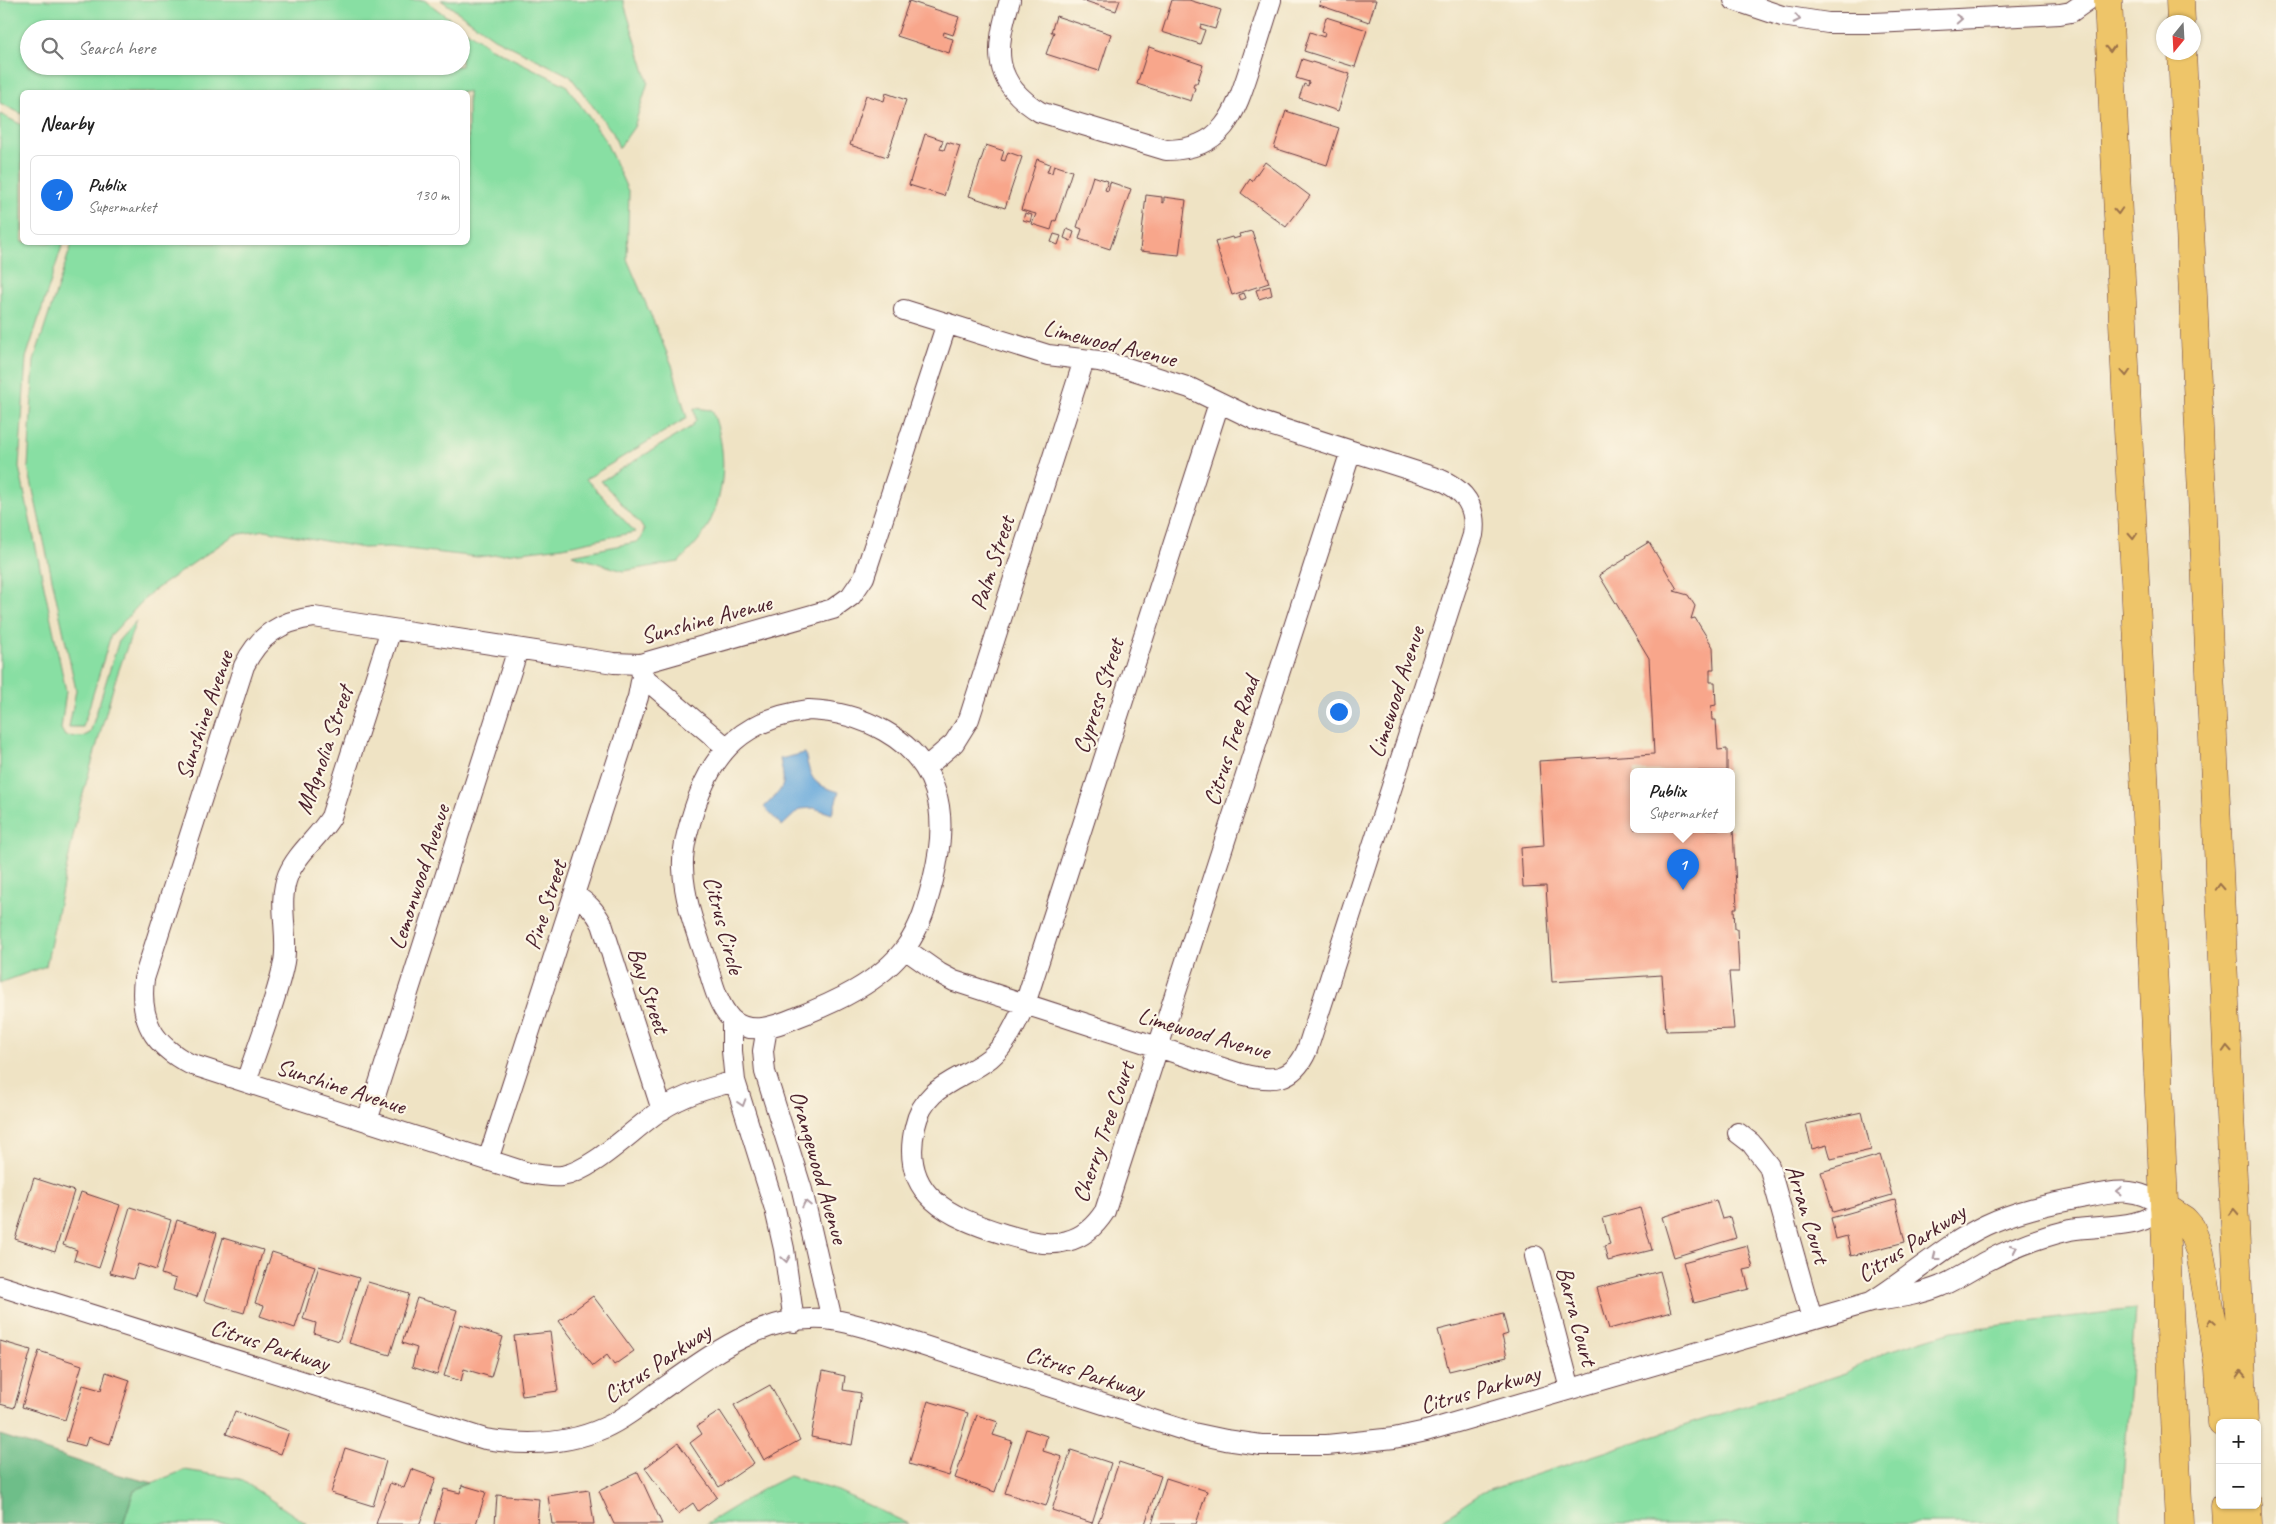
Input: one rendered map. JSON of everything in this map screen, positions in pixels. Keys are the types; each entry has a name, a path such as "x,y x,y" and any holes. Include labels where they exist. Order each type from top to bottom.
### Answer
{"highway":[{"path":"2108,0 2179,1524"},
{"path":"2180,0 2181,15"},
{"path":"2182,60 2244,1419"},
{"path":"2164,1207 2184,1220 2191,1228 2200,1252 2216,1351 2222,1419"},
{"path":"2225,1509 2226,1524"},
{"path":"2247,1509 2248,1524"}],"street":[{"path":"1010,0 999,46 1000,61 1006,80 1024,102 1040,112 1152,147 1174,150 1195,147 1212,138 1226,125 1238,105 1272,0"},
{"path":"1734,0 1782,16 1806,21 1850,24 2060,14 2076,9 2088,0"},
{"name":"Limewood Avenue","path":"904,310 1048,355 1127,368 1190,388 1258,421 1450,484 1460,490 1472,506 1474,526 1473,535 1314,1031 1302,1061 1294,1071 1284,1077 1270,1079 1241,1074 954,981 939,974 905,949"},
{"name":"Sunshine Avenue","path":"735,1081 691,1094 662,1110 591,1163 562,1176 528,1173 246,1082 178,1057 168,1050 151,1030 142,1005 144,979 235,694 251,653 268,633 287,622 314,617 614,663 641,670 833,609 851,596 864,577 947,323"},
{"name":"Palm Street","path":"925,768 954,743 968,720 1084,360"},
{"name":"Cypress Street","path":"1025,1004 1218,403"},
{"name":"Citrus Tree Road","path":"1159,1048 1351,450"},
{"name":"MAgnolia Street","path":"246,1082 284,959 283,899 288,875 324,829 331,816 391,629"},
{"name":"Lemonwood Avenue","path":"367,1121 518,648"},
{"path":"641,670 726,747"},
{"name":"Pine Street","path":"488,1160 638,697 641,670"},
{"name":"Citrus Circle","path":"808,710 833,711 855,717 897,739 925,768 935,790 939,810 939,852 923,913 916,932 905,949 891,963 851,992 799,1016 766,1028 743,1026 732,1020 718,997 684,888 685,846 696,803 714,763 726,747 743,733 763,721 778,716 808,710"},
{"name":"Bay Street","path":"574,895 585,901 594,910 602,924 662,1110"},
{"name":"Cherry Tree Court","path":"1025,1004 1010,1034 990,1058 956,1076 928,1098 920,1110 912,1141 915,1172 922,1187 932,1200 957,1218 986,1228 1023,1240 1054,1243 1079,1236 1098,1221 1110,1200 1159,1048"},
{"path":"732,1020 732,1051 735,1081 770,1190 784,1250 794,1322"},
{"name":"Orangewood Avenue","path":"766,1028 764,1041 765,1072 799,1178 832,1320"},
{"name":"Arran Court","path":"1738,1134 1751,1143 1769,1166 1812,1319"},
{"path":"770,1190 799,1178"},
{"name":"Citrus Parkway","path":"0,1286 485,1439 508,1443 554,1442 580,1437 605,1427 626,1415 728,1344 758,1330 794,1322 832,1320 878,1331 1193,1433 1261,1445 1327,1446 1394,1438 1426,1431 1871,1302 1968,1235 2003,1218 2031,1209 2113,1191 2140,1194 2153,1199 2164,1207"},
{"path":"1871,1302 1942,1286 2019,1246 2052,1235 2087,1227 2144,1220 2156,1215 2164,1207"},
{"path":"1968,1235 1985,1262"},
{"name":"Barra Court","path":"1535,1256 1570,1389"}],"green space":[{"path":"0,0 424,0 452,20 20,20 20,75 470,75 470,33 489,47 566,85 604,138 629,193 627,259 672,365 687,418 586,479 635,532 563,547 478,557 389,547 363,548 265,530 234,535 150,593 111,635 83,727 69,727 76,690 28,467 34,360 71,245 470,245 470,90 20,90 20,113 0,103"},
{"path":"441,0 623,0 648,82 634,127 619,148 613,133 570,76 494,38"},
{"path":"0,114 20,124 20,245 62,245 26,358 19,467 66,691 61,729 65,736 82,737 90,733 119,640 136,621 115,681 79,808 46,966 0,983"},
{"path":"694,408 712,410 720,439 723,468 722,483 714,512 699,540 679,562 623,571 572,555 636,542 641,539 644,530 641,525 601,481 691,427 696,420"},
{"path":"2135,1309 2120,1524 1435,1524 1483,1492 1845,1373 1888,1351 1952,1331"},
{"path":"0,1435 119,1475 154,1483 134,1490 123,1524 0,1524"},
{"path":"185,1470 240,1479 307,1524 123,1524 134,1490"},
{"path":"789,1476 838,1491 909,1524 706,1524 763,1489"}],"water":[{"path":"805,753 814,780 823,786 839,792 832,814 814,808 800,809 782,826 764,807 782,786 783,776 780,759"}],"building":[{"path":"1082,0 1120,0 1116,11"},
{"path":"1172,0 1189,0 1221,10 1215,29 1201,25 1200,28 1205,30 1200,44 1162,32"},
{"path":"1321,0 1376,0 1369,22 1319,5"},
{"path":"909,1 959,17 953,35 944,32 943,36 953,39 949,53 897,36"},
{"path":"1056,16 1111,34 1099,71 1046,54 1054,32 1051,32"},
{"path":"1326,17 1367,30 1355,67 1304,51 1310,32 1324,37 1325,32 1322,31"},
{"path":"1149,47 1203,65 1197,83 1194,83 1193,87 1195,88 1191,101 1137,84"},
{"path":"1302,59 1350,74 1338,111 1299,98 1304,84 1308,86 1309,82 1296,78"},
{"path":"886,93 906,100 887,157 850,145 866,95 884,101"},
{"path":"1286,111 1339,128 1327,165 1274,148"},
{"path":"925,134 943,140 940,149 944,150 947,142 960,146 944,196 909,185"},
{"path":"986,145 1004,151 1001,160 1005,161 1008,152 1022,157 1005,208 969,196"},
{"path":"1037,159 1050,164 1047,172 1052,173 1054,165 1072,171 1056,221 1054,220 1051,230 1032,224 1036,214 1021,210"},
{"path":"1265,162 1310,196 1286,227 1241,193"},
{"path":"1093,176 1108,181 1105,190 1108,191 1110,182 1131,189 1110,249 1079,239 1082,229 1077,227"},
{"path":"1146,195 1162,197 1162,202 1164,203 1164,197 1186,200 1179,255 1140,251"},
{"path":"1025,213 1032,215 1030,222 1023,220"},
{"path":"1067,229 1074,232 1071,241 1064,238"},
{"path":"1252,231 1269,283 1232,295 1215,242 1232,237 1233,239 1240,237 1239,234"},
{"path":"1054,234 1061,236 1058,245 1051,242"},
{"path":"1270,286 1272,295 1259,299 1256,290"},
{"path":"1244,293 1246,298 1241,300 1239,295"},
{"path":"1649,542 1677,589 1674,591 1688,595 1695,606 1691,619 1695,618 1713,647 1714,669 1710,669 1710,682 1715,682 1716,705 1711,706 1712,720 1716,720 1718,750 1727,749 1727,768 1630,768 1630,833 1733,833 1737,908 1734,908 1739,972 1729,972 1734,1029 1666,1031 1662,975 1552,982 1546,886 1523,887 1521,848 1544,846 1539,761 1654,754 1649,658 1599,575 1627,558 1626,556"},
{"path":"1862,1112 1871,1150 1831,1159 1827,1145 1812,1149 1806,1124"},
{"path":"1880,1155 1892,1195 1833,1212 1821,1172"},
{"path":"34,1178 74,1191 55,1252 15,1239"},
{"path":"81,1192 120,1205 99,1268 74,1260 77,1250 63,1245"},
{"path":"1716,1200 1722,1219 1730,1217 1736,1238 1674,1257 1662,1217"},
{"path":"1895,1200 1905,1242 1851,1256 1847,1236 1836,1239 1831,1218"},
{"path":"130,1207 171,1220 156,1270 138,1264 133,1279 110,1273"},
{"path":"1640,1208 1652,1250 1608,1261 1604,1246 1610,1244 1603,1218"},
{"path":"177,1220 217,1233 197,1297 173,1290 176,1279 161,1274"},
{"path":"223,1238 263,1250 244,1313 204,1301"},
{"path":"1747,1245 1753,1268 1744,1270 1749,1289 1694,1303 1683,1262"},
{"path":"272,1252 315,1266 295,1328 260,1316 264,1306 255,1303"},
{"path":"319,1266 359,1278 339,1341 314,1333 316,1323 303,1319"},
{"path":"1660,1271 1671,1312 1609,1329 1597,1288"},
{"path":"368,1282 409,1294 390,1355 349,1343"},
{"path":"593,1296 634,1351 614,1365 607,1355 593,1366 559,1321"},
{"path":"417,1298 457,1310 437,1375 412,1367 417,1348 402,1343"},
{"path":"1503,1314 1508,1334 1502,1336 1507,1357 1449,1371 1438,1330"},
{"path":"460,1324 503,1337 491,1377 464,1369 461,1381 444,1376"},
{"path":"550,1332 558,1391 522,1396 514,1336"},
{"path":"0,1341 31,1350 14,1408 0,1404"},
{"path":"39,1351 82,1365 65,1420 22,1407"},
{"path":"823,1371 845,1376 843,1390 861,1393 852,1445 811,1437"},
{"path":"106,1372 130,1380 110,1444 88,1437 85,1446 66,1441 83,1385 101,1390"},
{"path":"770,1385 800,1440 764,1460 734,1405"},
{"path":"928,1401 968,1413 949,1476 909,1464"},
{"path":"235,1411 289,1431 281,1454 226,1434"},
{"path":"720,1411 754,1463 719,1487 690,1443 702,1434 697,1426"},
{"path":"977,1415 998,1422 993,1435 1012,1441 995,1492 955,1478"},
{"path":"1026,1429 1047,1436 1043,1451 1062,1457 1046,1506 1005,1493"},
{"path":"678,1443 717,1497 698,1511 693,1503 678,1514 645,1468"},
{"path":"345,1448 386,1461 373,1506 331,1493"},
{"path":"1071,1450 1111,1463 1092,1523 1052,1510"},
{"path":"1119,1462 1161,1476 1145,1524 1098,1524"},
{"path":"411,1469 436,1478 420,1524 376,1524 390,1483 404,1488"},
{"path":"638,1472 662,1524 614,1524 599,1491"},
{"path":"1166,1478 1207,1491 1196,1524 1152,1524"},
{"path":"462,1485 486,1492 476,1524 434,1524 444,1489 460,1493"},
{"path":"589,1490 594,1524 552,1524 548,1496"},
{"path":"497,1495 539,1499 537,1524 495,1524"}],"place":[{"name":"Publix","path":"1683,890"}]}
